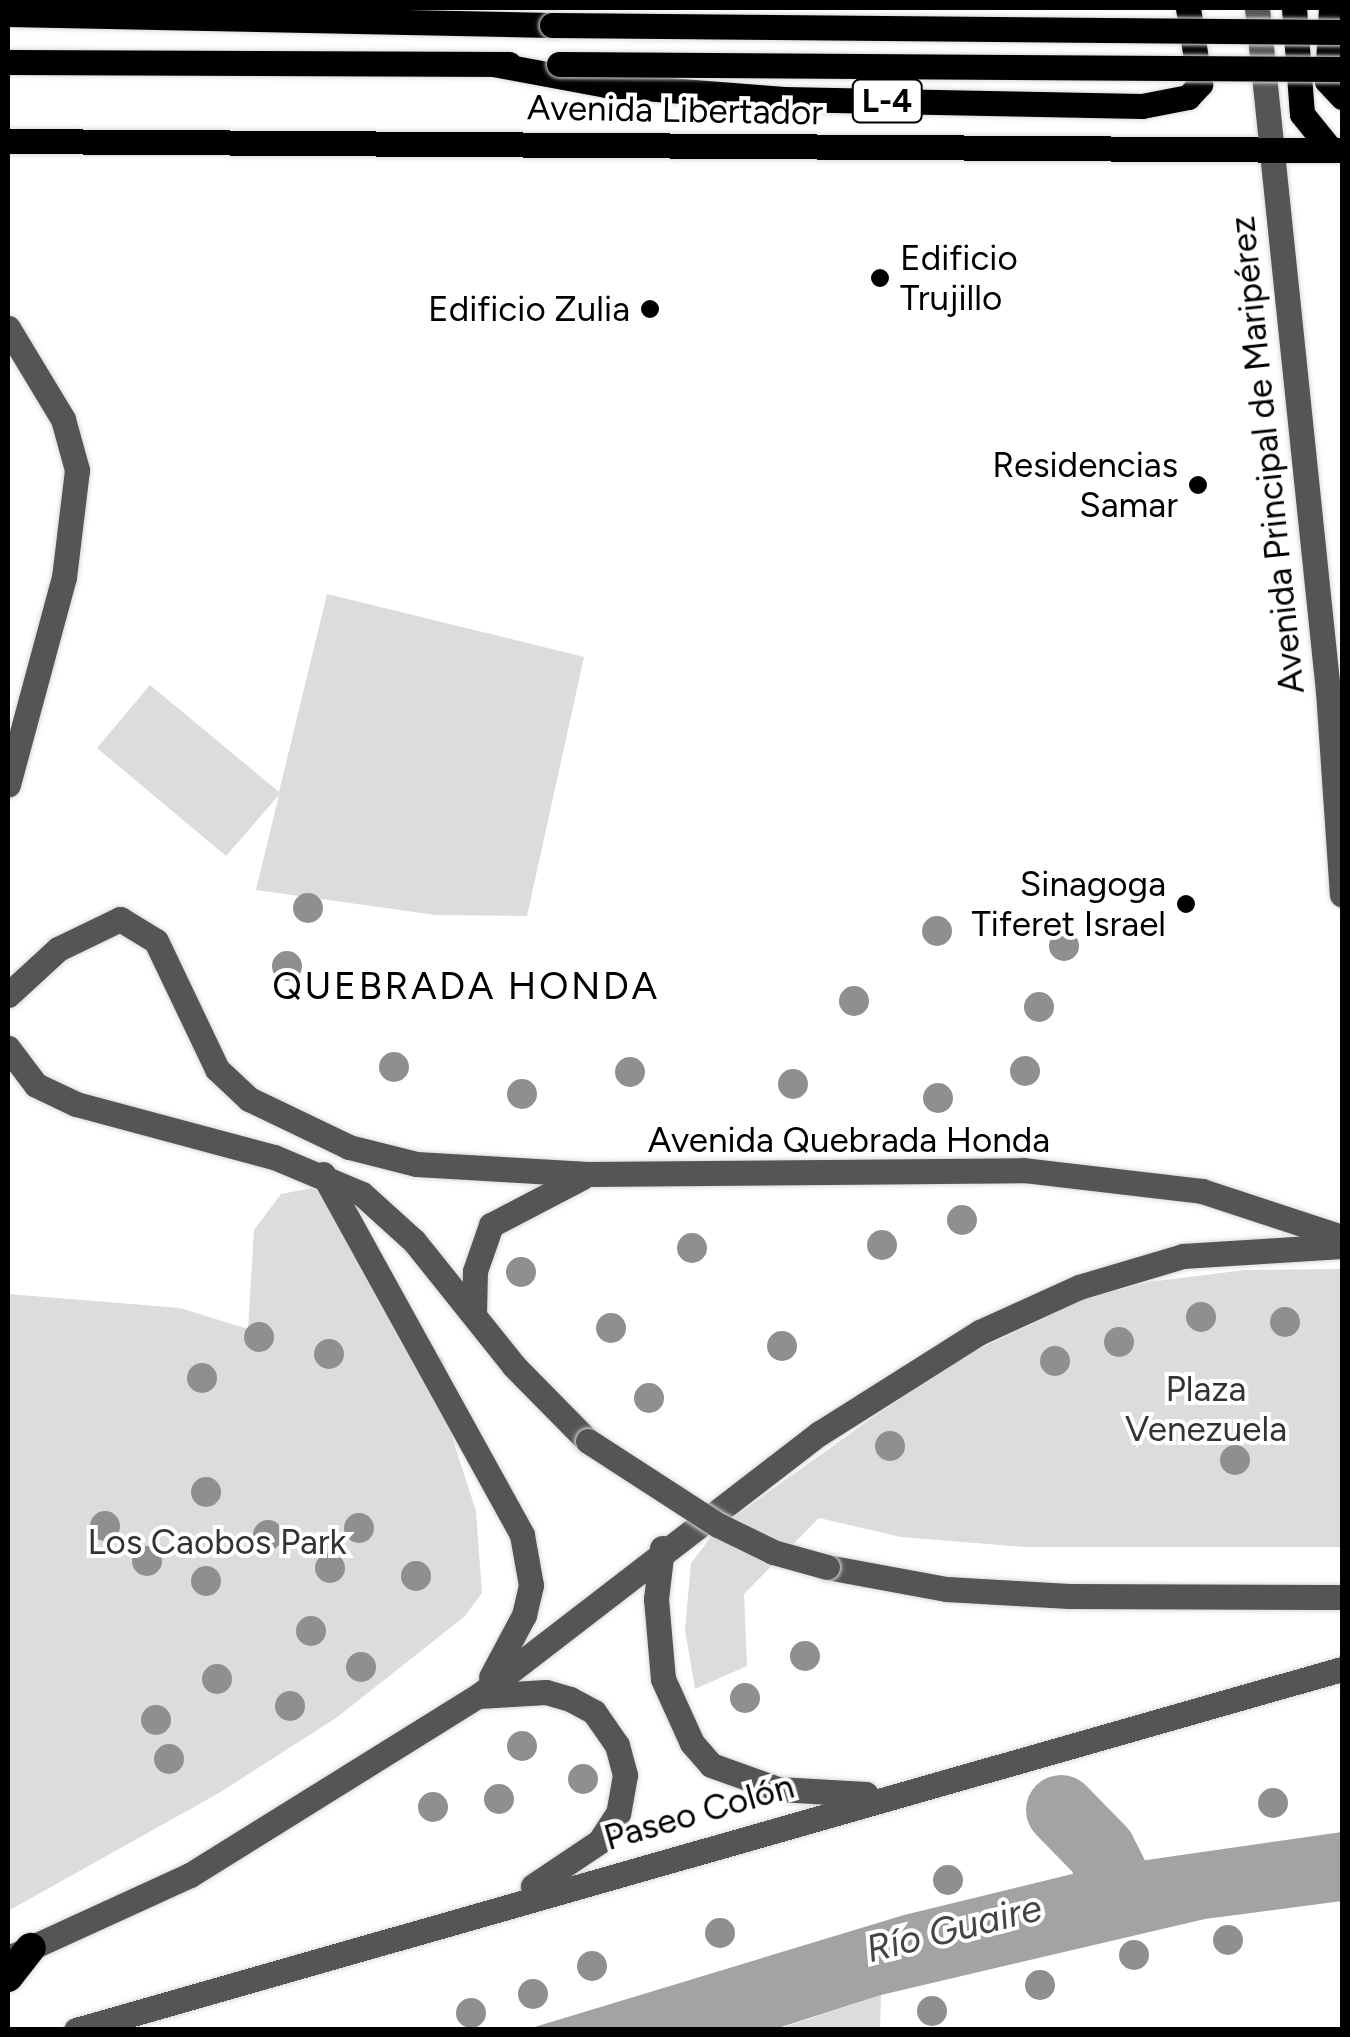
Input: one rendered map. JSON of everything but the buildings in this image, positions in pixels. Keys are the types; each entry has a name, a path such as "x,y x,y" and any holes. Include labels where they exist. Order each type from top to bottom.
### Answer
{"highway":[{"path":"8,1978 19,1953"}],"main road":[{"name":"L-4","path":"155,19 280,8"},
{"name":"L-4","path":"493,64 606,85 783,99 1142,106 1188,97 1200,84 1188,8"},
{"path":"1294,8 1302,114 1337,150"},
{"path":"1331,8 1328,81 1342,98"},
{"name":"L-4","path":"8,14 552,25 1342,32"},
{"name":"Avenida Libertador","path":"8,62 1342,69"},
{"name":"Avenida Libertador","path":"8,141 1337,150"}],"street":[{"name":"Avenida Principal de Maripérez","path":"1258,8 1268,150 1336,690 1342,895"},
{"path":"8,328 63,419 77,470 64,577 8,785"},
{"name":"Avenida Quebrada Honda","path":"8,995 58,949 120,919 156,940 217,1069 275,1114 349,1148 416,1164 588,1174 1024,1170 1202,1191 1342,1238"},
{"path":"8,1048 36,1085 76,1104 323,1174 390,1215 514,1366 588,1441 718,1524 773,1552 827,1567 981,1591 1342,1597"},
{"path":"323,1174 394,1296 530,1559 524,1615 478,1696"},
{"name":"Avenida Quebrada Honda","path":"474,1314 475,1271 491,1225 588,1174"},
{"path":"19,1953 190,1875 478,1696 662,1548 898,1379 1030,1308 1183,1256 1342,1246"},
{"path":"662,1548 656,1599 663,1679 674,1715 711,1765 778,1789 888,1795"},
{"name":"Paseo Colón","path":"76,2030 479,1910 1342,1669"},
{"path":"478,1696 546,1692 594,1712 617,1745 625,1776 618,1813 600,1841 533,1885 479,1910"}],"green space":[{"path":"327,594 584,657 527,916 436,915 256,890 279,795 226,856 97,748 150,685 279,792"},
{"name":"Los Caobos Park","path":"312,1188 326,1197 380,1303 443,1359 455,1414 453,1440 476,1511 482,1593 464,1617 336,1718 219,1793 8,1911 8,1294 180,1308 248,1329 254,1230 281,1194"},
{"name":"Plaza Venezuela","path":"1342,1269 1342,1547 1024,1547 901,1537 819,1518 744,1594 747,1666 695,1689 685,1630 691,1563 717,1529 948,1364 1086,1298 1149,1282 1245,1270"},
{"path":"881,1995 880,2029 775,2030"}],"water":[{"name":"Río Guaire","path":"1342,1832 1342,1901 1205,1919 881,1995 775,2029 528,2029 904,1915 1105,1866"}],"waterway":[{"path":"1061,1810 1101,1851 1113,1875"}],"place":[{"name":"Edificio Trujillo","path":"880,278"},
{"name":"Edificio Zulia","path":"650,309"},
{"name":"Residencias Samar","path":"1198,485"},
{"name":"Sinagoga Tiferet Israel","path":"1186,904"}],"district":[{"name":"QUEBRADA HONDA","path":"466,987"}]}
